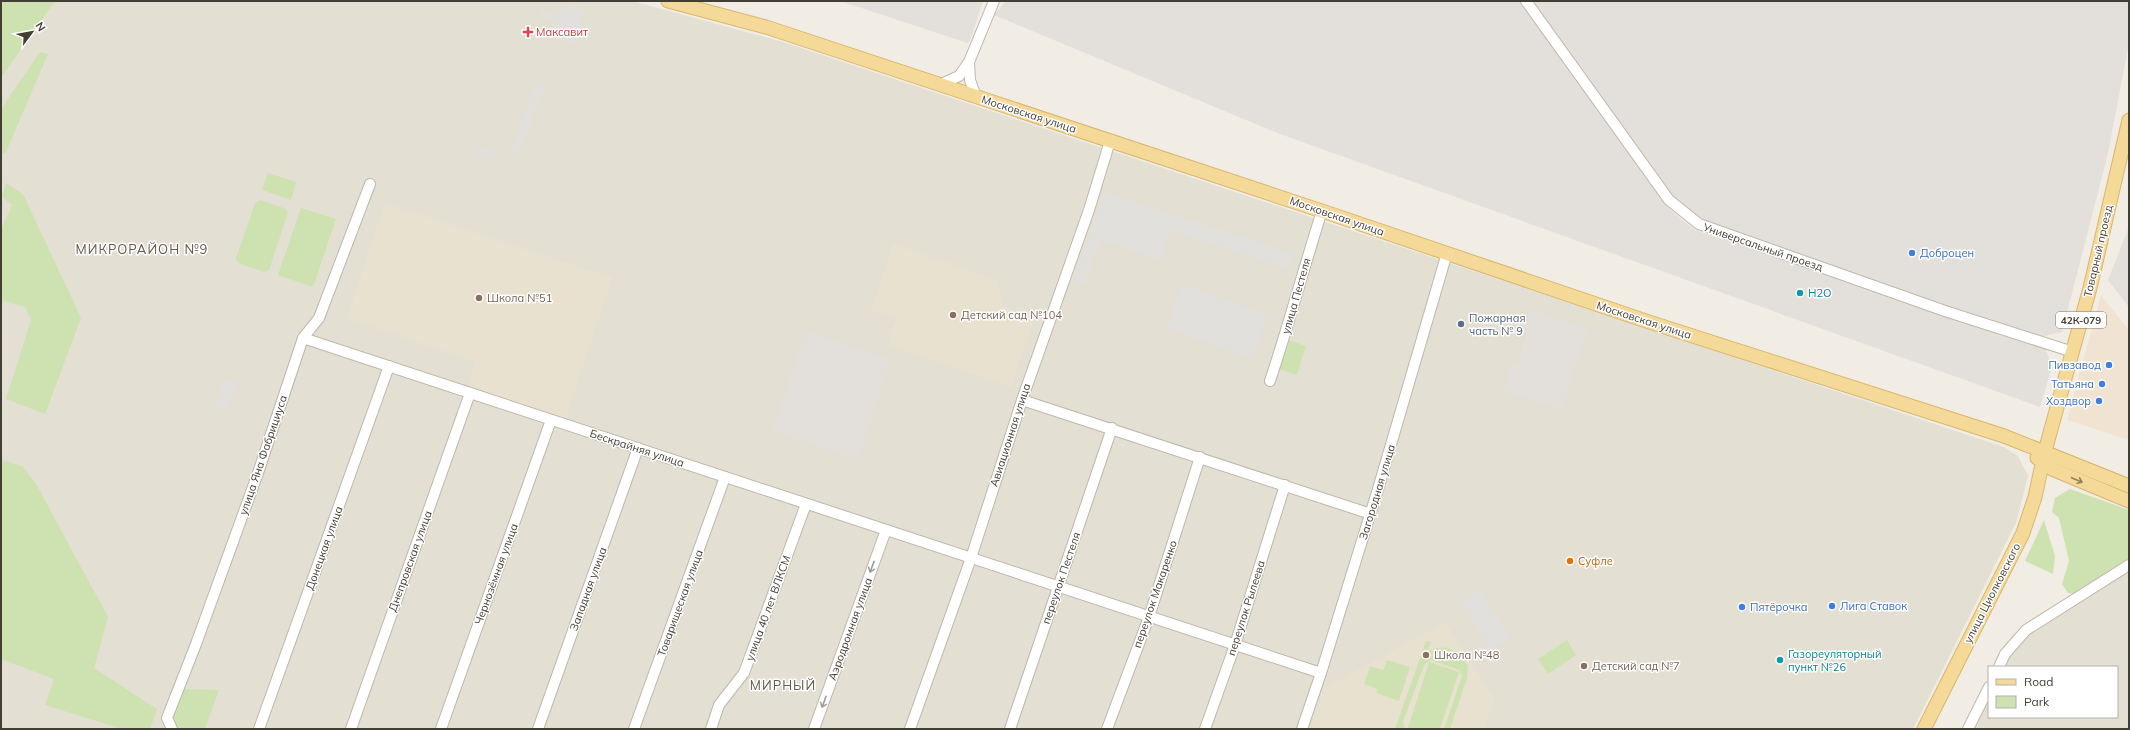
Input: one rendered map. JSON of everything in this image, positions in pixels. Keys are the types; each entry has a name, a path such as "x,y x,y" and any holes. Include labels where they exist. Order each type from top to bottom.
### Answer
{"main road":[{"name":"Московская улица","path":"668,1 751,22 1322,210 1646,321 2004,436 2043,457"},
{"name":"Товарный проезд","path":"2043,457 2073,352 2129,120"},
{"path":"2043,457 2129,486"},
{"path":"2043,457 2052,469 2129,502"},
{"name":"улица Циолковского","path":"1924,729 2023,533 2035,497 2043,457"}],"street":[{"path":"939,85 959,76 969,62 994,1"},
{"name":"Универсальный проезд","path":"1526,1 1669,200 1699,224 1945,311 2073,352"},
{"path":"969,62 970,80 976,97"},
{"name":"Авиационная улица","path":"910,729 971,558 1022,400 1089,210 1110,141"},
{"name":"улица Яна Фабрициуса","path":"172,729 166,718 196,644 256,480 303,338 319,318 370,184"},
{"name":"улица Пестеля","path":"1270,381 1292,316 1307,257 1322,210"},
{"name":"Загородная улица","path":"1302,729 1371,514 1447,253"},
{"name":"Бескрайняя улица","path":"303,338 1321,673"},
{"name":"Донецкая улица","path":"259,729 388,366"},
{"name":"Днепровская улица","path":"351,729 470,393"},
{"path":"1022,400 1112,428 1371,514"},
{"name":"Чернозёмная улица","path":"441,729 552,420"},
{"name":"переулок Пестеля","path":"1010,729 1112,428"},
{"name":"Западная улица","path":"538,729 638,448"},
{"name":"переулок Макаренко","path":"1107,729 1149,616 1200,457"},
{"name":"Товарищеская улица","path":"634,729 725,477"},
{"name":"переулок Рылеева","path":"1205,729 1235,645 1285,485"},
{"name":"улица 40 лет ВЛКСМ","path":"711,729 719,705 744,673 806,504"},
{"name":"Аэродромная улица","path":"814,729 886,530"},
{"path":"1999,666 2005,654 2026,630 2129,565"},
{"path":"1968,729 1988,689"}],"shaded area":[{"path":"1,1 632,1 783,42 2004,447 2018,456 2028,476 2016,523 1913,729 1482,729 1494,699 1325,688 1312,729 1,729","holes":["1003,307 1034,320 889,346 897,319","1588,328 1504,391 1512,364 1518,365 1528,333 1523,331","476,362 565,419 468,387"]},
{"path":"840,1 983,1 968,43"},
{"path":"1006,1 1521,1 1670,210 1695,230 2045,347 2052,367 2040,407 1280,134 994,15"},
{"path":"1533,1 2129,1 2129,43 2108,153 2062,332 2040,337 1718,229 1685,208 1670,196"},
{"path":"564,4 585,11 574,44 552,37 557,22 540,15 542,9 560,16"},
{"path":"537,80 546,84 527,134 515,156 510,153"},
{"path":"479,145 496,152 492,161 475,155"},
{"path":"1104,192 1294,254 1289,269 1170,230 1160,260 1100,240 1085,286 1074,282"},
{"name":"Школа №51","path":"385,203 612,278 565,419 468,387 476,362 347,318"},
{"path":"2129,227 2129,307 2108,280"},
{"name":"Детский сад №104","path":"893,244 997,280 1003,307 1034,320 1011,387 889,346 897,319 871,310"},
{"path":"1182,284 1268,315 1252,359 1167,328"},
{"path":"2101,295 2129,330 2129,440 2067,420"},
{"path":"1530,310 1588,328 1562,410 1503,391 1512,364 1518,365 1528,333 1523,331"},
{"path":"805,330 891,359 858,460 772,431"},
{"path":"225,378 237,382 226,411 214,407"},
{"path":"2129,571 2129,729 1970,729 1988,692 1988,718 2118,718 2118,666 2003,666 2023,637"},
{"path":"1479,590 1511,638 1491,651 1460,603"},
{"name":"Школа №48","path":"1445,622 1494,699 1482,729 1312,729 1325,688"}],"green space":[{"path":"55,1 1,78 1,2"},
{"path":"40,52 48,54 6,152 1,154 1,109"},
{"path":"268,173 296,182 291,200 262,190"},
{"path":"6,183 23,194 81,318 45,414 6,399 31,320 25,307 1,300 1,230 12,205 2,197"},
{"path":"260,200 286,209 288,213 269,270 264,272 238,263 236,258 255,203"},
{"path":"301,208 336,219 313,287 278,275"},
{"path":"1288,340 1306,346 1297,375 1279,369"},
{"path":"1,460 22,466 36,484 108,617 94,668 157,709 150,729 122,729 45,705 54,679 1,659"},
{"path":"2070,489 2129,510 2129,558 2075,594 2068,593 2062,584 2069,561 2059,518 2052,512 2055,498"},
{"path":"2044,520 2055,556 2053,574 2025,561"},
{"path":"1567,640 1576,655 1548,674 1538,659"},
{"path":"1426,641 1431,642 1427,652 1440,648 1450,649 1455,651 1468,666 1467,678 1450,729 1444,729 1462,676 1459,670 1431,660 1424,665 1403,722 1405,729 1395,729"},
{"path":"1387,660 1410,667 1399,701 1376,693 1377,689 1364,684 1370,666 1383,670"},
{"path":"1429,662 1459,672 1440,729 1411,729 1408,728"},
{"path":"183,689 219,690 205,729 177,729 171,718"}],"place":[{"name":"Максавит","path":"528,32"},
{"name":"Доброцен","path":"1912,253"},
{"name":"Н2О","path":"1800,293"},
{"name":"Школа №51","path":"479,298"},
{"name":"Детский сад №104","path":"953,315"},
{"name":"Пожарная часть № 9","path":"1461,324"},
{"name":"Пивзавод","path":"2109,365"},
{"name":"Татьяна","path":"2102,384"},
{"name":"Хоздвор","path":"2099,401"},
{"name":"Суфле","path":"1570,561"},
{"name":"Лига Ставок","path":"1832,606"},
{"name":"Пятёрочка","path":"1742,607"},
{"name":"Школа №48","path":"1426,655"},
{"name":"Газореуляторный пункт №26","path":"1780,660"},
{"name":"Детский сад №7","path":"1584,666"}],"district":[{"name":"МИКРОРАЙОН №9","path":"142,249"},
{"name":"МИРНЫЙ","path":"783,685"}]}
